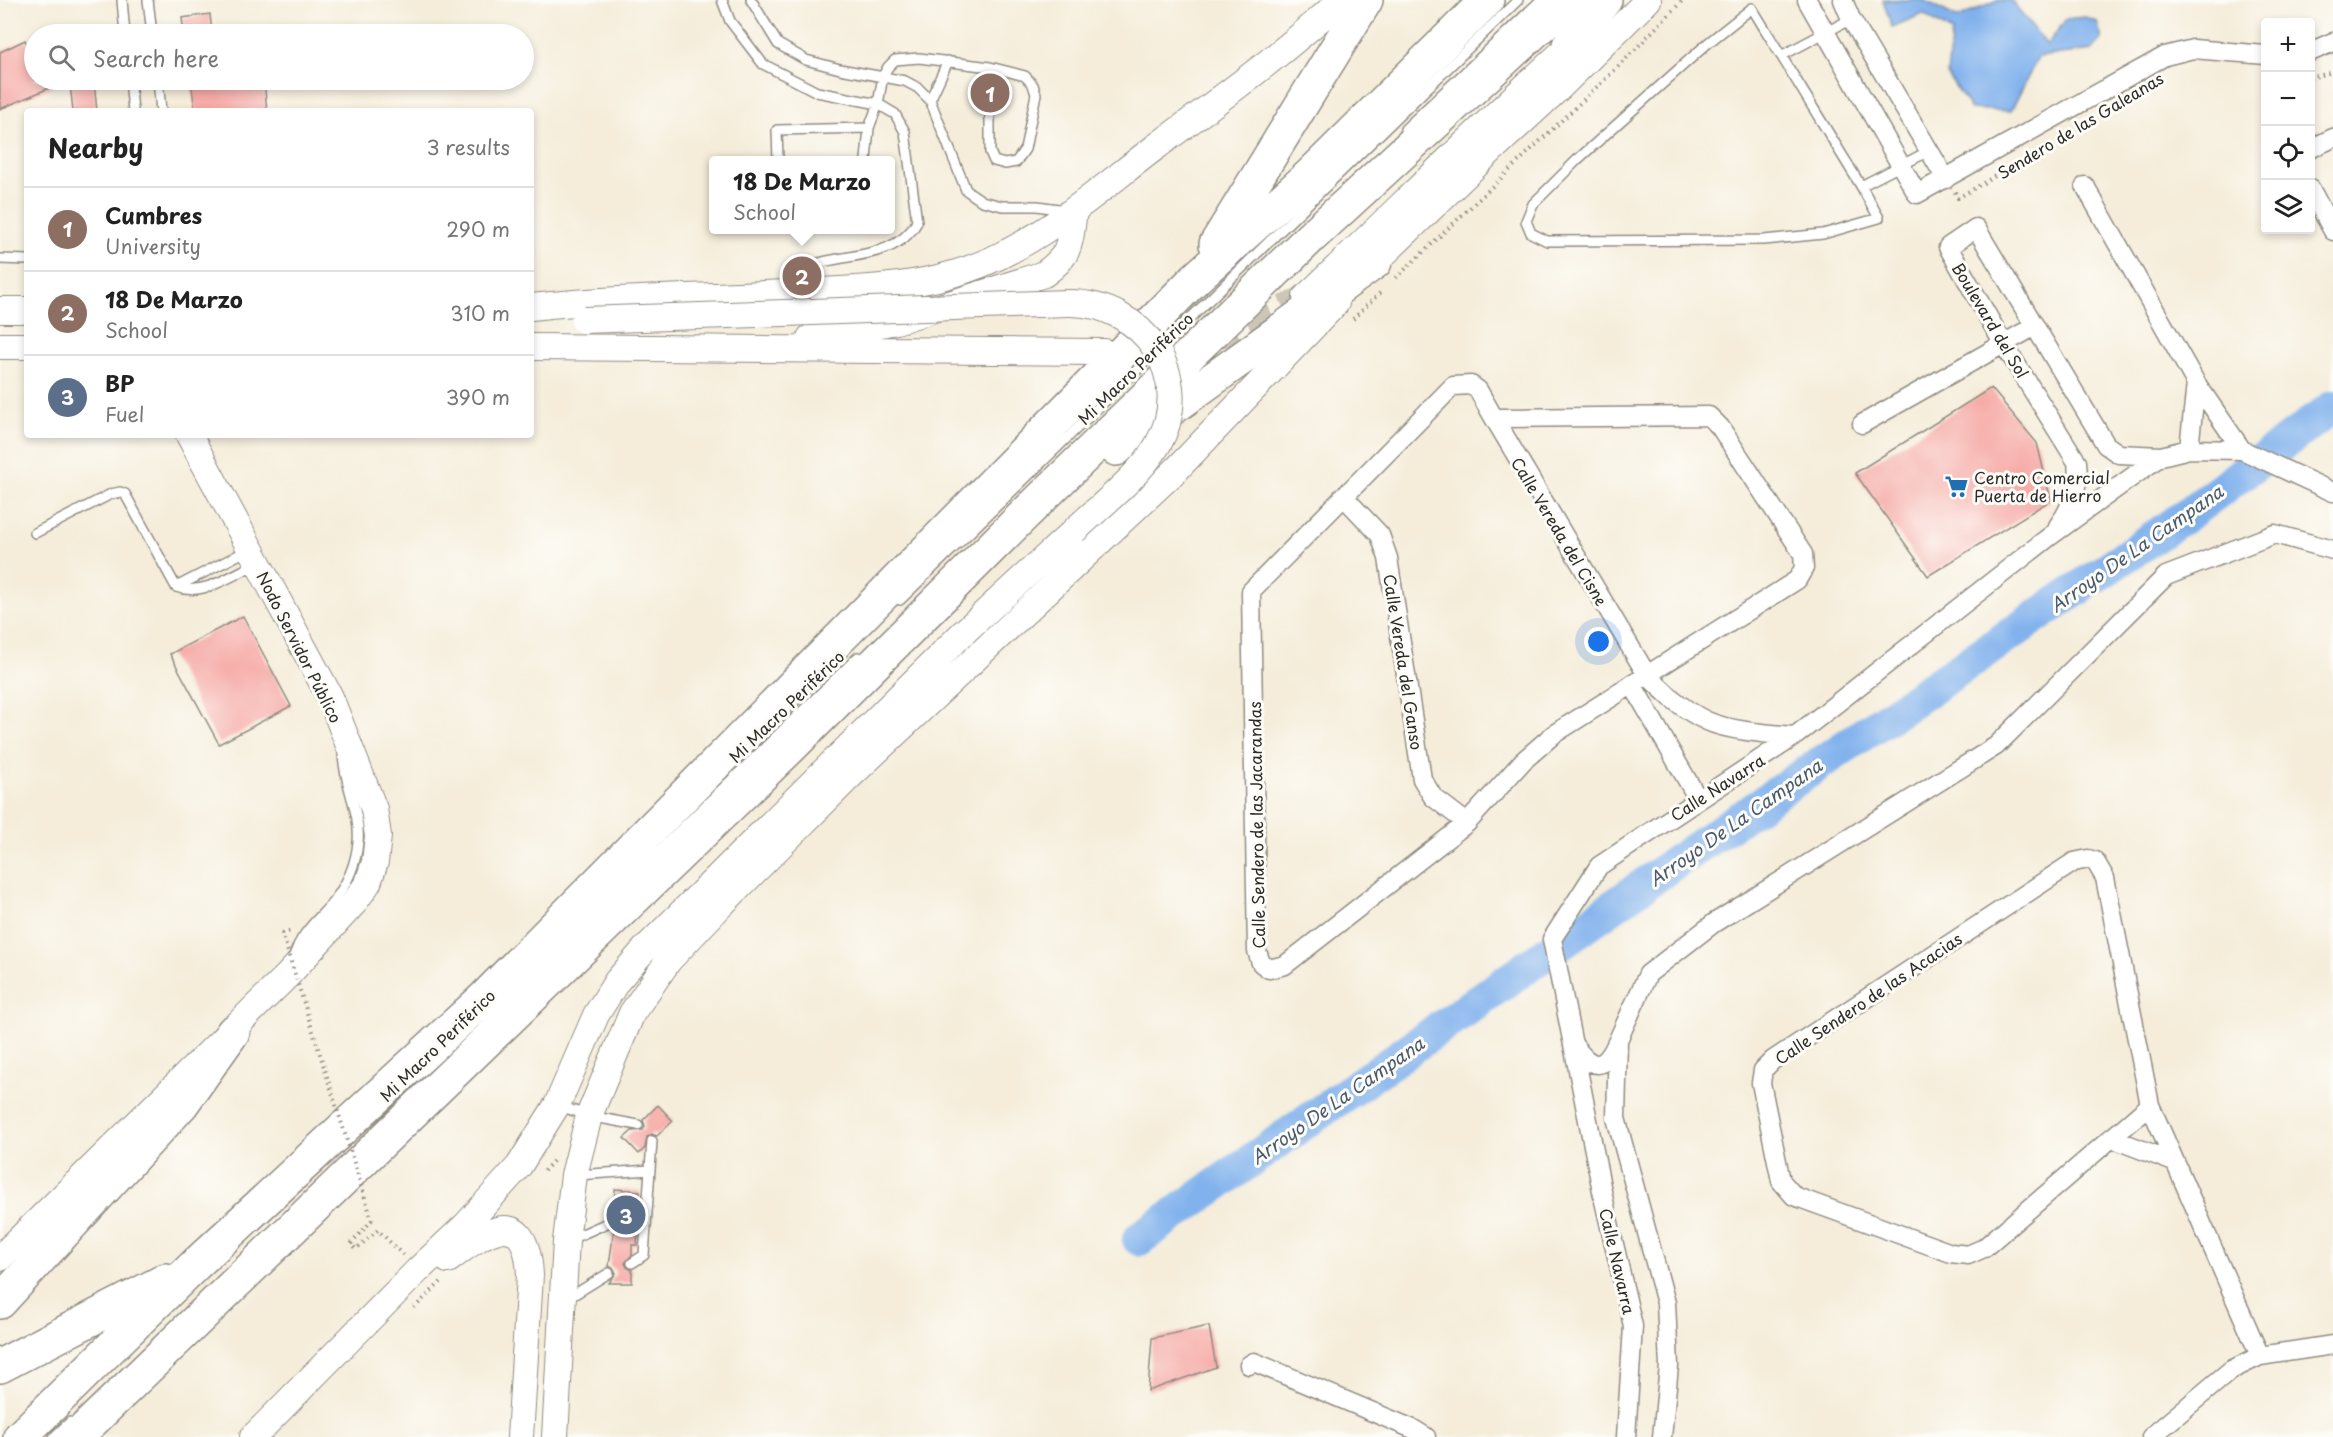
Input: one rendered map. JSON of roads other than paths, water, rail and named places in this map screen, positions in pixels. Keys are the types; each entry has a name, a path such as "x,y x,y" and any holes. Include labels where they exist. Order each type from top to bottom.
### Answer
{"highway":[{"path":"20,1437 196,1264 485,997 1196,278 1311,174 1487,0"},
{"path":"76,1426 121,1393 790,748 1022,517 1311,236 1569,0"},
{"path":"1569,45 1605,0"},
{"path":"1196,278 1341,11"},
{"path":"1022,517 1386,275"},
{"path":"0,1302 182,1104 233,1032"},
{"path":"0,1365 196,1264"},
{"path":"106,1437 121,1393"}],"main road":[{"path":"1306,297 1401,208 1441,165 1620,0"},
{"path":"555,1437 566,1241 574,1175 589,1116 632,1013 669,960 721,904 849,777 1386,275 1496,146 1559,88 1648,0"},
{"path":"534,307 579,302 867,288 942,278 1014,249 1074,211 1341,11"},
{"path":"756,349 896,321 1044,274 1062,261 1070,241 1074,211"},
{"path":"253,1437 418,1270 466,1225 519,1166 557,1105 596,1015 617,981 645,949 964,632 1148,459 1163,436 1170,411 1167,372 1156,348 1144,333 1130,320 1108,309 1083,303 584,320 534,317"},
{"path":"0,310 24,310"},
{"path":"0,346 24,346"},
{"path":"534,347 1104,352"},
{"name":"Nodo Servidor Público","path":"0,1258 233,1032 288,975 354,903 368,883 375,862 378,836 374,809 330,697 191,438"},
{"path":"360,1329 487,1232 505,1228 516,1233 524,1242 529,1257 530,1275 520,1437"}],"street":[{"path":"1807,0 1824,34 1900,165"},
{"path":"1843,0 1851,19 1946,179"},
{"path":"2315,50 2333,42"},
{"name":"Sendero de las Galeanas","path":"1900,165 1917,194 2165,56 2193,49 2261,55"},
{"path":"2315,147 2333,138"},
{"path":"2085,186 2196,383 2247,453"},
{"path":"2315,197 2333,231"},
{"name":"Boulevard del Sol","path":"2049,537 2064,518 2072,502 2078,472 2077,462 2003,343 1948,247 1976,228 2106,445 2119,454 2161,456"},
{"path":"1862,424 2035,326"},
{"path":"2189,449 2196,383"},
{"name":"Calle Vereda del Cisne","path":"1453,386 1471,385 1478,390 1639,680 1698,799"},
{"name":"Calle Sendero de las Jacarandas","path":"1453,386 1251,591 1257,951 1261,963 1269,969 1285,965 1467,823 1523,761 1554,734 1797,580 1804,568 1803,554 1720,427 1709,416 1494,418"},
{"name":"Calle Navarra","path":"1626,1437 1632,1326 1604,1201 1552,939 1599,866 1795,736 2049,537 2161,456 2189,449 2247,453 2333,492"},
{"name":"Calle Vereda del Ganso","path":"1344,496 1380,535 1388,558 1422,779 1432,797 1467,823"},
{"name":"Calle Navarra","path":"1662,1437 1669,1366 1666,1303 1616,1118 1618,1040 1648,974 1714,923 1996,746 2166,576 2275,534 2333,550"},
{"name":"Calle Vereda del Cisne","path":"1639,680 1708,722 1760,733 1795,736"},
{"name":"Calle Sendero de las Acacias","path":"2150,1105 1984,1248 1968,1255 1951,1253 1794,1196 1781,1181 1761,1083 1763,1070 1773,1060 2074,862 2088,859 2096,861 2105,879 2150,1105 2260,1356"},
{"path":"1572,1043 1584,1059 1592,1064 1603,1064 1610,1059 1618,1040"},
{"path":"2111,1138 2174,1161"},
{"path":"2151,1437 2231,1370 2260,1356 2333,1345"},
{"path":"1249,1365 1254,1362 1413,1429 1426,1437"}],"lane":[{"path":"122,0 124,24"},
{"path":"147,0 151,24"},
{"path":"722,0 730,21 763,64 817,92 878,104 895,114 905,132 917,222 904,240 893,246 802,268 777,293"},
{"path":"751,0 778,44 806,60 905,81 918,88 930,100 966,190 982,201 1002,206 1037,206 1074,211"},
{"name":"Mi Macro Periférico","path":"893,607 1518,0"},
{"path":"1397,136 1541,0"},
{"path":"1752,8 1861,186 1879,218 1823,234 1764,240 1695,242 1547,241 1531,233 1526,221 1533,204 1569,167 1708,43 1752,8"},
{"path":"1781,56 1851,19"},
{"path":"866,156 869,128 878,104 883,76 888,66 895,60 919,58 990,68 1026,76 1036,94 1026,149 1016,162 1005,164 994,160 990,152 990,68"},
{"path":"930,100 948,61"},
{"path":"131,90 134,108"},
{"path":"159,90 161,108"},
{"path":"777,156 777,130 869,128"},
{"path":"1861,186 1929,151"},
{"path":"0,259 24,260"},
{"name":"Mi Macro Periférico","path":"1158,366 1166,358"},
{"path":"35,532 111,494 120,492 125,494 176,588"},
{"path":"176,588 254,556"},
{"path":"176,588 193,590 216,584 254,556"},
{"name":"Mi Macro Periférico","path":"496,1008 866,650"},
{"name":"Mi Macro Periférico","path":"415,1076 680,815"},
{"path":"557,1105 589,1116 638,1125"},
{"path":"632,1263 644,1255 643,1207 650,1170 652,1141"},
{"path":"574,1175 650,1170"},
{"path":"566,1241 614,1220"},
{"path":"563,1301 609,1273"},
{"path":"54,1437 76,1426"}],"water":[{"path":"1883,0 1924,0 1958,18 1998,0 2011,0 2047,45 2066,19 2085,17 2097,22 2102,39 2092,50 2038,57 2011,111 1971,109 1947,74 1952,32 1923,14 1892,27"}],"waterway":[{"name":"Arroyo De La Campana","path":"1139,1239 1719,832 2188,514 2333,407"}],"tunnel":[{"path":"1135,352 1182,346 1224,334 1264,318 1306,297"}],"place":[{"name":"Cumbres","path":"990,93"},
{"name":"18 De Marzo","path":"802,276"},
{"name":"Centro Comercial Puerta de Hierro","path":"1956,486"},
{"name":"BP","path":"626,1215"}]}
